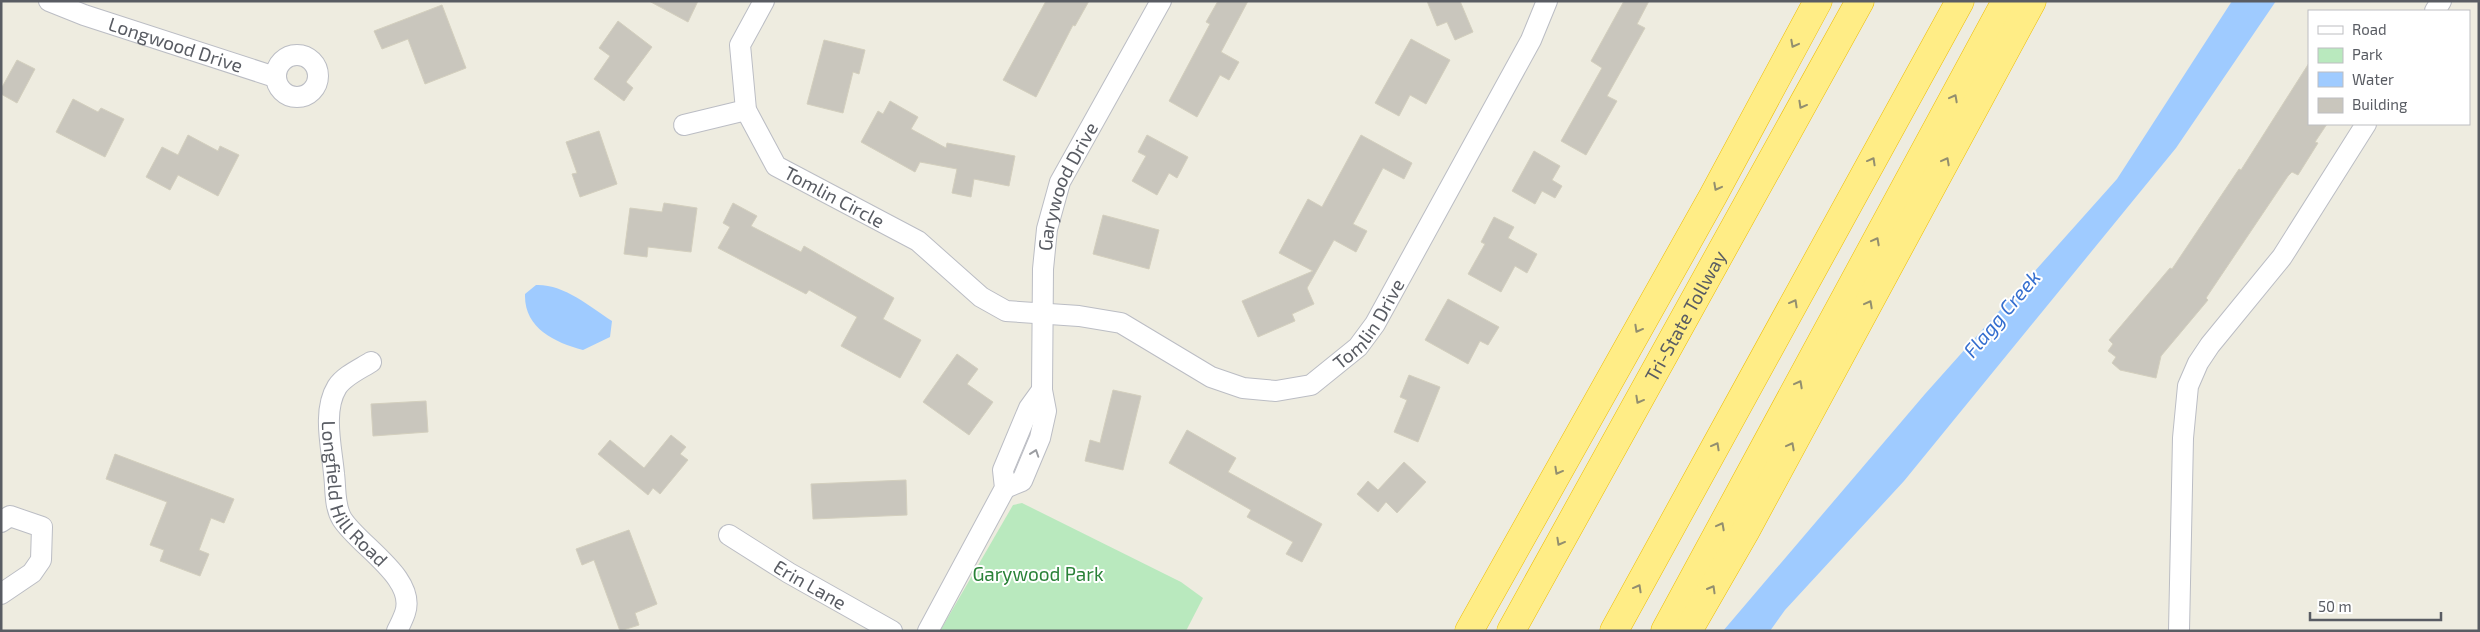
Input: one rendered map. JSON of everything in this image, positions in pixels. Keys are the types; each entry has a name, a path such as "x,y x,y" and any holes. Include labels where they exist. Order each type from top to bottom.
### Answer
{"highway":[{"name":"Tri-State Tollway","path":"1470,631 1708,204 1818,1"},
{"name":"Tri-State Tollway","path":"1511,631 1860,1"},
{"path":"1614,631 1960,1"},
{"path":"1665,631 2006,1"},
{"path":"1688,631 1750,523 2032,1"}],"street":[{"name":"Longwood Drive","path":"49,1 84,15 199,51 242,68 275,77"},
{"name":"Tomlin Circle","path":"764,1 740,45 746,110 776,166 918,240 981,297 1006,311 1044,315"},
{"name":"Garywood Drive","path":"928,631 1006,488 1003,470 1029,408 1042,390 1043,269 1047,229 1060,182 1162,1"},
{"name":"Tomlin Drive","path":"1044,315 1079,316 1121,323 1211,377 1243,388 1276,391 1311,385 1358,347 1375,324 1531,40 1548,1"},
{"path":"684,125 746,110"},
{"path":"2179,631 2183,438 2188,386 2198,363 2210,345 2282,257 2365,125"},
{"name":"Longfield Hill Road","path":"371,362 347,378 337,388 328,428 330,449 337,505 342,518 362,544 397,576 405,592 406,612 397,631"},
{"path":"1,522 10,516 42,527 41,560 32,573 1,594"},
{"name":"Erin Lane","path":"729,535 789,573 892,631"}],"green space":[{"name":"Garywood Park","path":"1022,503 1181,582 1203,598 1186,631 940,631 1013,505"}],"water":[{"name":"Flagg Creek","path":"2232,1 2276,1 2176,148 1904,481 1785,610 1770,631 1723,631 1925,394 2117,179"},
{"path":"536,285 556,288 566,292 612,321 610,337 583,350 562,343 543,332 535,325 526,306 525,294"}],"building":[{"path":"649,1 698,1 688,22"},
{"path":"1046,1 1089,1 1075,26 1073,25 1036,97 1003,80"},
{"path":"1218,1 1248,1 1221,52 1239,62 1229,80 1220,75 1197,117 1169,101 1210,24 1206,22"},
{"path":"1427,1 1460,1 1473,32 1455,40 1447,22 1437,26"},
{"path":"1624,1 1649,1 1637,24 1645,28 1607,96 1617,101 1586,155 1561,141 1602,68 1591,61"},
{"path":"442,5 466,68 425,84 408,39 382,49 374,31"},
{"path":"618,21 652,47 626,82 633,88 624,101 594,79 610,56 599,48"},
{"path":"1411,39 1450,60 1426,104 1410,95 1399,116 1375,103"},
{"path":"824,40 865,50 859,74 853,72 843,113 807,104"},
{"path":"17,60 35,69 17,103 1,94 1,89"},
{"path":"2308,65 2308,125 2326,125 2315,142 2318,143 2298,175 2292,172 2288,176 2206,298 2208,300 2161,356 2156,378 2120,370 2112,363 2116,357 2108,351 2113,344 2109,340 2170,268 2172,269 2239,169 2241,170"},
{"path":"73,99 98,112 101,108 124,119 105,157 56,132"},
{"path":"890,101 918,117 911,129 946,148 947,143 1015,156 1009,186 974,179 971,197 952,193 957,169 920,162 915,172 861,142 878,111 883,114"},
{"path":"599,131 617,184 580,197 572,174 577,173 566,142"},
{"path":"188,135 218,151 220,146 239,155 218,196 178,175 170,190 146,177 162,147 178,155"},
{"path":"1147,135 1188,157 1177,178 1169,173 1157,195 1132,181 1146,156 1138,152"},
{"path":"1361,135 1412,163 1404,179 1383,168 1353,224 1367,231 1356,252 1334,240 1307,288 1314,304 1292,314 1295,321 1258,337 1242,301 1313,271 1279,253 1308,199 1322,207"},
{"path":"1534,151 1560,166 1552,180 1562,186 1555,198 1542,191 1535,204 1512,191"},
{"path":"664,203 697,208 691,252 648,247 647,257 624,254 630,208 662,212"},
{"path":"733,203 757,216 751,226 801,252 804,246 894,298 883,319 921,340 900,378 841,346 857,317 809,290 806,294 718,248 730,227 723,223"},
{"path":"1103,215 1159,230 1149,269 1093,254"},
{"path":"1494,217 1514,227 1508,238 1537,254 1527,273 1515,266 1501,292 1468,274 1485,244 1481,242"},
{"path":"1448,299 1499,327 1488,345 1480,341 1468,364 1425,340"},
{"path":"957,354 978,369 967,384 993,402 969,435 923,402"},
{"path":"1409,375 1440,387 1418,442 1394,432 1407,400 1400,397"},
{"path":"1113,390 1141,396 1123,470 1085,461 1090,440 1100,443"},
{"path":"426,401 428,432 373,436 371,404"},
{"path":"1187,430 1236,458 1228,472 1322,524 1302,562 1286,554 1293,542 1247,517 1251,510 1169,463"},
{"path":"671,435 686,447 680,454 688,460 660,494 653,488 648,495 598,454 610,440 644,468"},
{"path":"115,454 234,499 224,523 211,518 199,550 209,554 200,576 160,561 164,550 150,545 167,502 106,479"},
{"path":"1404,462 1426,482 1397,513 1386,502 1378,512 1357,494 1368,481 1378,490"},
{"path":"906,480 907,515 813,519 811,484"},
{"path":"629,530 657,604 635,613 639,625 620,631 594,560 582,565 576,549"}]}
